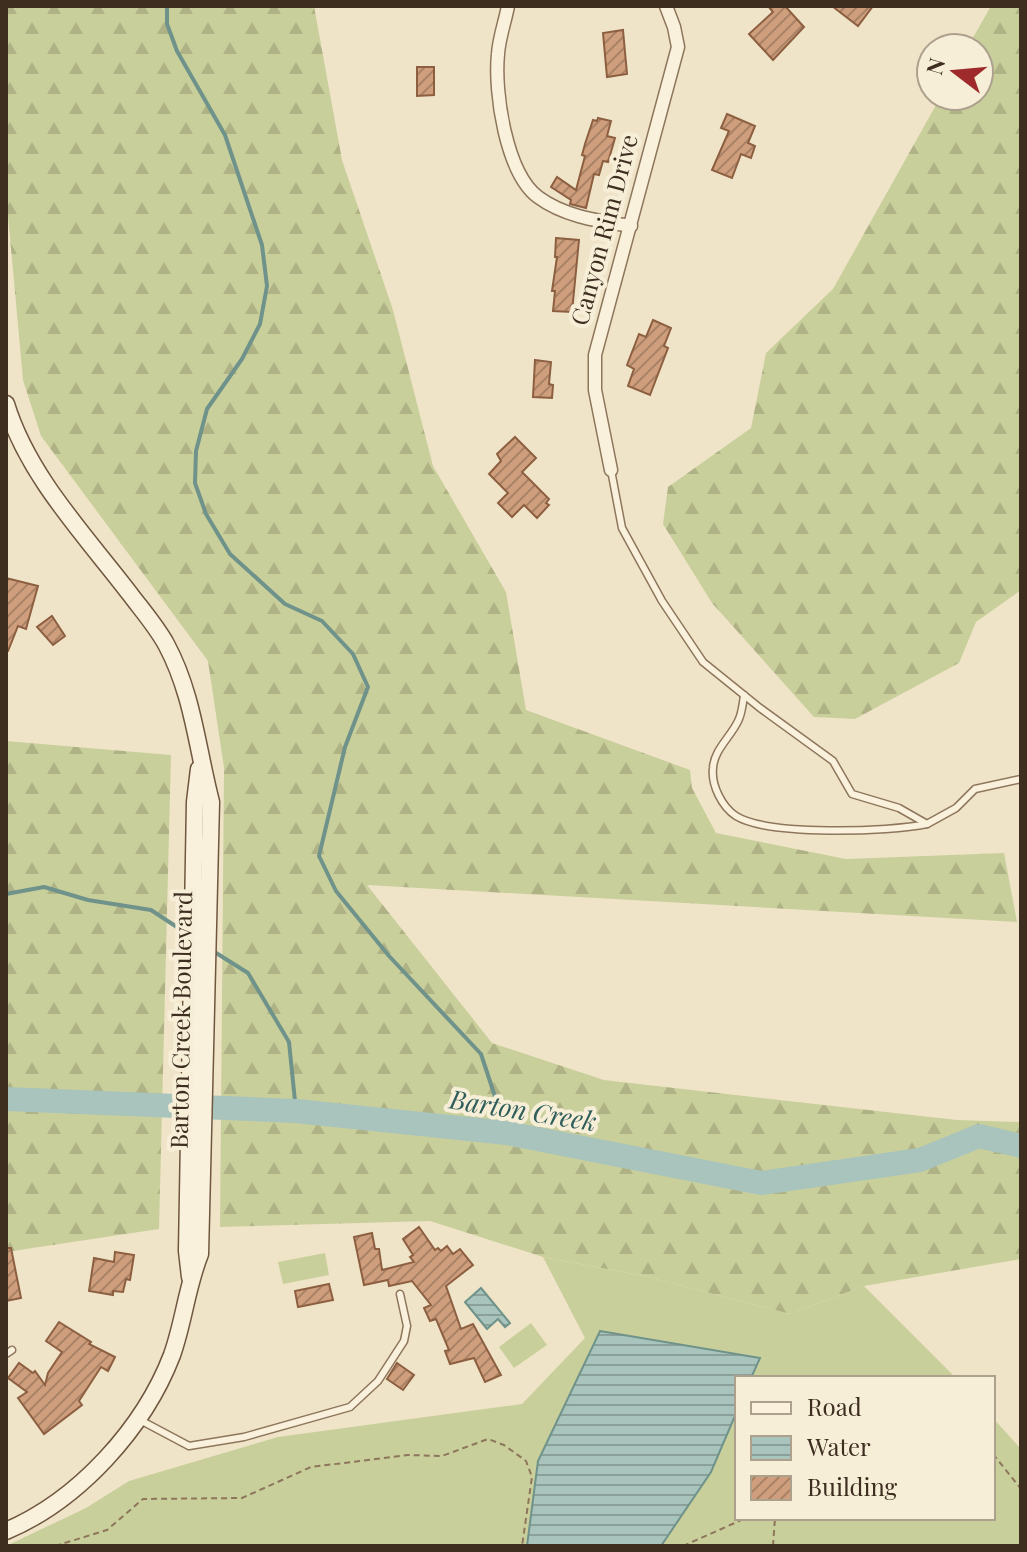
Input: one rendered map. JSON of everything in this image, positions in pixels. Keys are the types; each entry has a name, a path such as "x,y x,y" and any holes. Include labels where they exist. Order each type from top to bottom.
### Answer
{"street":[{"path":"508,6 498,53 498,81 503,130 515,165 536,196 580,218 631,226"},
{"name":"Canyon Rim Drive","path":"611,470 595,390 595,355 600,327 631,226 678,47 666,6"},
{"name":"Barton Creek Boulevard","path":"6,404 9,425 43,480 165,642 192,709 201,761 203,802 193,1252 184,1312 160,1382 105,1459 53,1504 6,1531"}],"lane":[{"path":"611,470 622,528 662,601 703,662 833,761 852,794 899,808 927,824"},
{"path":"744,695 741,717 715,757 712,770 723,803 736,816 754,824 824,831 903,829 927,824 956,808 975,789 1021,779"},
{"path":"137,1418 189,1446 244,1437 350,1407 378,1381 404,1341 407,1326 400,1294"}],"path":[{"path":"55,1546 107,1530 143,1499 242,1498 311,1467 408,1455 442,1456 488,1439 504,1445 526,1461 532,1477 522,1546"},
{"path":"995,1456 1021,1489"},
{"path":"683,1546 742,1520"},
{"path":"773,1546 775,1520"}],"green space":[{"path":"6,6 314,6 342,160 393,310 433,466 506,592 526,710 690,770 692,788 716,833 846,859 1004,853 1017,922 367,885 492,1043 604,1080 957,1120 1021,1122 1021,1259 864,1286 790,1314 644,1276 543,1257 430,1221 220,1227 224,768 208,661 41,436 23,380 6,194"},
{"path":"991,6 1021,6 1021,590 976,622 959,663 855,719 814,717 712,603 663,524 668,487 751,428 766,353 833,289 932,112 995,112 995,32 976,32"},
{"path":"6,741 171,755 159,1229 6,1252"},
{"path":"325,1253 329,1275 283,1284 278,1262"},
{"path":"543,1257 644,1276 790,1314 864,1286 954,1376 735,1376 735,1520 995,1520 995,1420 1021,1449 1021,1546 6,1546 86,1508 129,1481 278,1437 522,1404 585,1338"},
{"path":"531,1323 547,1345 514,1368 499,1347"}],"water":[{"path":"481,1288 510,1323 505,1327 498,1319 487,1329 465,1302"},
{"path":"600,1331 760,1358 752,1376 735,1376 735,1416 711,1472 661,1546 527,1546 538,1461"}],"building":[{"path":"768,6 785,6 804,27 773,60 749,34 773,12"},
{"path":"832,6 873,6 858,26"},
{"path":"623,30 627,74 607,77 603,33"},
{"path":"417,67 434,67 434,95 417,96"},
{"path":"727,114 755,126 748,143 755,146 751,158 741,154 732,178 712,170 729,131 721,128"},
{"path":"598,118 611,121 607,136 615,138 608,162 603,161 599,175 594,174 586,208 570,204 571,200 551,187 557,177 576,190 585,144 593,120 597,121"},
{"path":"556,238 579,240 572,312 553,311"},
{"path":"653,320 671,328 664,346 668,348 650,395 628,386 634,369 627,365 639,334 646,337"},
{"path":"535,360 551,362 549,384 553,385 552,398 533,397"},
{"path":"515,437 536,458 522,472 549,499 546,503 549,505 537,518 524,505 512,517 498,503 508,493 489,474 501,461 497,454"},
{"path":"6,578 38,586 26,629 18,626 8,651 6,651"},
{"path":"52,616 65,636 53,645 37,627"},
{"path":"419,1227 435,1250 438,1248 441,1251 447,1246 453,1254 460,1249 473,1265 446,1286 461,1329 473,1324 501,1375 485,1382 474,1358 450,1364 445,1351 449,1350 436,1319 430,1321 424,1308 431,1305 412,1281 389,1286 388,1280 364,1285 354,1237 372,1233 375,1249 379,1249 382,1270 414,1262 403,1239"},
{"path":"6,1248 11,1248 21,1298 6,1301"},
{"path":"115,1252 134,1255 130,1280 126,1279 123,1292 113,1291 113,1295 89,1291 94,1258 114,1262"},
{"path":"329,1284 333,1300 298,1307 295,1291"},
{"path":"59,1322 91,1342 89,1344 115,1357 108,1371 101,1367 79,1401 82,1405 44,1434 18,1398 27,1392 8,1378 19,1363 33,1373 35,1371 45,1385 48,1373 62,1352 46,1341"},
{"path":"397,1363 414,1375 403,1390 387,1379"}],"waterway":[{"path":"167,6 167,24 177,51 225,135 262,245 267,286 260,324 242,359 207,409 196,451 195,483 206,514 230,554 285,604 322,621 353,654 368,687 345,747 319,856 336,891 389,956 481,1054 507,1133"},
{"path":"6,894 44,887 88,900 151,910 189,935"},
{"path":"213,951 248,973 289,1042 296,1111"},
{"name":"Barton Creek","path":"6,1099 296,1111 507,1133 761,1183 920,1160 979,1136 1021,1146"}]}
